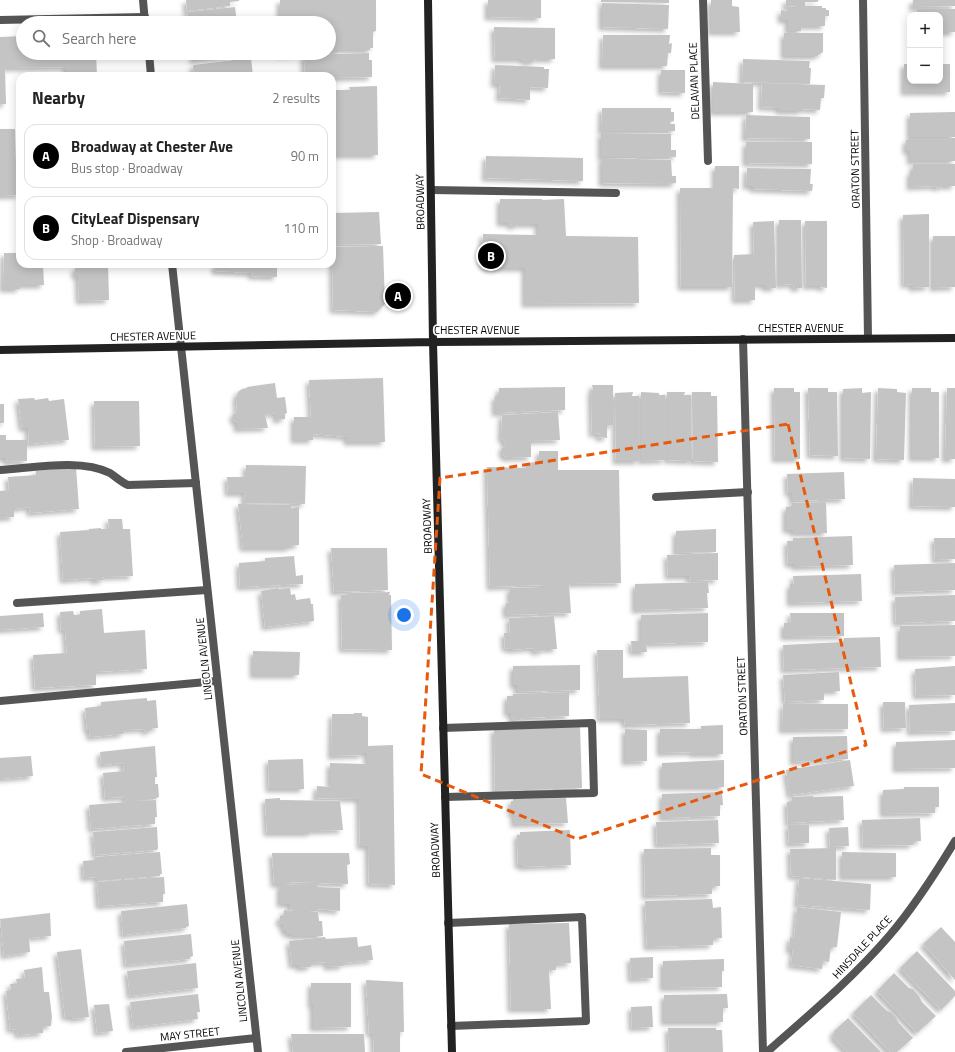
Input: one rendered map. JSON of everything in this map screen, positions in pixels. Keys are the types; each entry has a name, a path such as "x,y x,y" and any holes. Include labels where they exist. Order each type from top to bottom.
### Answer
{"main road":[{"name":"BROADWAY","path":"428,0 433,342 452,1052"},
{"name":"CHESTER AVENUE","path":"0,350 433,342 955,338"}],"street":[{"path":"143,0 145,16"},
{"name":"DELAVAN PLACE","path":"703,0 708,161"},
{"name":"ORATON STREET","path":"863,0 868,338"},
{"path":"0,20 16,20"},
{"path":"150,60 151,72"},
{"path":"431,190 616,193"},
{"name":"LINCOLN AVENUE","path":"172,268 258,1052"},
{"name":"ORATON STREET","path":"743,339 763,1052"},
{"path":"0,470 82,465 110,473 128,485 196,483"},
{"path":"656,497 748,492"},
{"path":"17,603 208,590"},
{"path":"0,701 217,681"},
{"path":"443,728 592,723 594,793 445,796"},
{"name":"HINSDALE PLACE","path":"767,1052 840,987 888,937 925,889 955,841"},
{"path":"448,923 582,918 586,1021 451,1026"},
{"name":"MAY STREET","path":"126,1052 256,1038"}],"highlighted area":[{"path":"788,424 866,745 577,839 421,774 440,478"}],"building":[{"path":"186,0 239,1 230,2 230,6 187,11"},
{"path":"280,0 376,0 376,31 373,32 373,48 370,48 370,50 337,50 336,53 336,16 280,16"},
{"path":"488,0 541,0 541,18 488,17"},
{"path":"601,0 669,0 669,3 601,2"},
{"path":"711,0 732,0 732,6 739,7 740,32 711,32"},
{"path":"786,0 819,0 817,2 805,2 805,6 822,6 822,8 829,10 829,16 825,16 825,26 802,26 801,31 788,31 788,20 781,20 781,10 787,11 787,8 795,8 795,6 786,7"},
{"path":"913,0 955,0 955,6 912,7"},
{"path":"602,3 669,5 668,29 602,27"},
{"path":"235,7 236,16 188,16 187,12"},
{"path":"917,9 955,9 955,32 943,32 943,12 917,12"},
{"path":"494,27 555,28 555,59 537,59 532,62 527,62 521,59 495,59"},
{"path":"784,33 823,33 823,52 817,56 784,56"},
{"path":"603,35 670,35 669,44 672,43 671,53 668,53 667,66 602,66"},
{"path":"16,36 16,60 96,60 97,72 66,72 66,67 5,68 6,104 0,104 0,37"},
{"path":"369,53 369,60 372,60 372,77 336,78 336,72 305,72 304,60 336,60 336,54"},
{"path":"743,59 810,61 810,84 742,82"},
{"path":"234,60 251,60 253,72 194,72 193,65"},
{"path":"904,64 907,64 907,84 943,84 943,64 950,64 950,92 904,92"},
{"path":"495,65 544,67 544,69 549,69 548,88 530,87 530,100 499,98 500,84 494,84"},
{"path":"661,70 685,70 685,93 661,92"},
{"path":"713,82 753,84 753,112 713,112"},
{"path":"762,83 825,85 824,98 821,98 820,110 802,109 802,111 779,111 779,108 761,107"},
{"path":"377,86 378,155 336,155 336,120 339,119 336,119 336,90 350,90 349,87"},
{"path":"602,108 671,108 671,112 674,112 674,121 670,122 670,124 675,124 675,131 601,131"},
{"path":"955,112 955,137 910,137 910,113"},
{"path":"746,115 810,117 810,139 745,138"},
{"path":"0,129 15,129 16,195 0,196"},
{"path":"601,133 671,134 671,150 676,150 676,157 601,157"},
{"path":"909,138 955,138 955,161 910,161 910,151 906,151 906,140 909,140"},
{"path":"746,142 812,142 812,164 746,163"},
{"path":"486,156 583,158 583,181 485,178"},
{"path":"602,158 671,160 672,176 676,176 676,183 602,183"},
{"path":"913,164 955,164 955,186 942,186 939,188 933,186 910,187 910,172 913,172"},
{"path":"715,166 739,166 739,189 733,188 732,287 681,287 680,188 715,188"},
{"path":"747,168 811,169 810,184 813,184 812,191 753,189 753,186 746,186"},
{"path":"500,199 564,199 566,236 638,237 639,303 525,304 525,268 487,268 482,262 483,234 538,235 538,224 518,224 516,226 511,226 509,223 500,223"},
{"path":"379,212 381,244 336,245 336,213"},
{"path":"929,214 929,287 912,288 912,284 904,285 903,215"},
{"path":"779,220 801,220 802,288 794,288 793,284 779,285"},
{"path":"774,221 776,288 765,288 765,285 755,285 755,300 735,300 734,255 754,254 753,222"},
{"path":"805,221 827,221 827,288 820,286 806,286"},
{"path":"933,236 955,236 955,287 933,288"},
{"path":"383,246 385,304 377,312 333,310 332,268 336,268 336,247"},
{"path":"4,253 16,253 16,268 43,268 44,285 20,285 20,289 3,289"},
{"path":"75,268 108,268 109,300 79,301 78,276 75,276"},
{"path":"215,268 277,268 277,277 251,276 252,273 215,271"},
{"path":"383,378 385,442 347,442 347,437 313,434 313,440 294,440 294,417 311,417 309,380"},
{"path":"275,383 277,398 285,397 287,413 285,414 285,419 276,420 276,413 265,415 268,428 237,429 237,422 233,420 233,415 237,410 236,398 238,392 247,387"},
{"path":"592,385 613,385 613,425 607,425 607,438 598,437 599,433 592,434"},
{"path":"565,387 565,410 495,413 495,396 499,396 499,388"},
{"path":"774,388 794,388 794,392 800,392 800,459 775,459"},
{"path":"808,388 828,388 828,392 837,392 838,456 810,455"},
{"path":"862,388 862,393 871,392 870,459 843,458 843,389"},
{"path":"878,388 897,389 897,392 906,393 904,460 876,459"},
{"path":"912,388 931,388 931,392 939,392 939,458 912,458"},
{"path":"947,388 955,388 955,459 945,459"},
{"path":"633,392 632,396 639,396 639,461 616,461 615,393"},
{"path":"641,392 659,393 659,395 665,395 665,460 641,461"},
{"path":"667,392 685,392 684,395 691,395 692,461 667,460"},
{"path":"692,392 711,392 711,396 717,396 718,462 693,461"},
{"path":"34,398 35,400 48,398 49,401 64,399 69,440 29,444 28,428 22,428 18,399"},
{"path":"94,401 139,401 140,446 95,447"},
{"path":"0,404 4,404 4,423 0,423"},
{"path":"558,412 560,440 531,441 531,457 506,458 502,453 502,448 506,444 501,437 502,415"},
{"path":"0,435 6,435 6,440 27,440 27,461 7,462 6,458 0,458"},
{"path":"539,451 558,451 558,470 619,470 621,583 569,584 571,613 506,615 506,603 510,602 510,588 543,587 543,585 490,587 487,467 526,468 525,463 539,462"},
{"path":"246,465 306,466 305,504 244,503 245,493 228,493 227,477 246,477"},
{"path":"76,467 79,509 30,513 29,507 14,509 14,517 0,518 0,491 9,490 8,477 36,475 36,471"},
{"path":"844,472 845,499 792,501 792,493 788,493 787,474"},
{"path":"913,478 955,479 955,507 912,506"},
{"path":"826,502 827,533 793,533 793,530 786,530 786,507 792,506 792,503"},
{"path":"238,504 291,505 291,508 299,507 299,545 290,546 290,548 243,548"},
{"path":"108,519 122,519 123,529 130,529 133,576 103,577 104,580 94,581 94,578 63,580 60,532 101,528 109,529"},
{"path":"716,529 716,552 676,553 676,531"},
{"path":"852,536 853,565 795,567 795,564 788,564 787,541 793,541 793,538"},
{"path":"934,538 955,538 955,559 935,560"},
{"path":"331,548 387,548 388,590 334,592"},
{"path":"718,553 718,580 690,581 689,576 668,576 667,555"},
{"path":"294,556 296,576 303,575 303,584 240,587 239,563 265,561 265,558"},
{"path":"955,563 955,590 895,592 894,565"},
{"path":"861,574 862,601 790,603 790,584 794,584 793,576"},
{"path":"708,582 708,608 635,610 635,584"},
{"path":"278,588 290,588 291,595 295,594 296,600 310,598 311,604 313,604 314,621 265,627 261,591"},
{"path":"390,592 392,650 342,649 341,595 350,593"},
{"path":"955,595 955,621 896,623 895,597"},
{"path":"102,609 104,633 145,630 147,669 96,672 96,685 35,688 33,655 67,653 65,629 61,630 60,612 73,611 74,615 80,615 80,611"},
{"path":"43,613 44,627 0,630 0,616"},
{"path":"708,613 708,642 646,644 647,652 632,652 631,641 641,641 641,615"},
{"path":"790,613 844,613 844,636 784,637 784,623 791,623"},
{"path":"554,616 557,649 545,649 535,652 533,648 511,650 505,648 504,633 510,633 509,618"},
{"path":"955,625 955,656 900,657 900,626"},
{"path":"880,637 881,667 784,670 783,645 843,642 844,638"},
{"path":"597,650 623,650 623,678 688,676 690,723 625,725 624,719 600,719"},
{"path":"253,651 300,652 299,675 253,675"},
{"path":"580,665 580,690 517,692 517,685 513,685 513,666"},
{"path":"955,666 955,695 916,696 915,669"},
{"path":"839,672 840,691 824,691 824,700 785,702 783,675"},
{"path":"569,692 569,716 524,718 515,721 511,716 511,713 507,713 507,696 513,696 513,694"},
{"path":"147,698 147,701 156,700 158,728 153,728 147,732 143,729 125,730 123,734 90,737 89,730 87,730 85,708 101,706 101,702"},
{"path":"883,702 905,702 906,728 884,729"},
{"path":"955,703 955,731 910,732 909,705"},
{"path":"783,704 848,704 848,729 782,730"},
{"path":"362,713 362,716 368,717 368,746 393,745 395,885 369,884 368,846 360,846 359,799 316,798 317,786 330,787 330,763 367,764 367,753 362,753 362,755 331,756 332,714"},
{"path":"723,725 723,754 693,754 692,752 660,753 660,729 701,729 701,726"},
{"path":"580,727 582,788 495,791 494,729"},
{"path":"625,729 647,730 647,761 625,762"},
{"path":"847,736 848,759 793,762 793,737"},
{"path":"955,740 955,768 896,769 896,742"},
{"path":"155,746 157,777 155,777 155,784 158,784 159,797 156,799 135,801 156,800 157,817 155,817 155,824 91,829 89,805 126,802 125,797 105,798 103,773 124,771 123,763 101,765 100,752"},
{"path":"31,756 33,776 0,779 0,758"},
{"path":"303,759 304,789 269,789 268,760"},
{"path":"724,760 724,787 662,787 662,763"},
{"path":"850,760 854,786 790,795 786,770"},
{"path":"904,787 939,787 939,807 935,807 935,813 883,814 883,790 904,789"},
{"path":"722,792 723,805 720,805 720,816 662,818 662,794"},
{"path":"843,796 844,820 788,823 787,802 792,801 792,797"},
{"path":"280,798 280,800 340,801 343,830 312,831 311,833 267,833 265,799"},
{"path":"566,798 568,823 514,824 514,813 511,814 511,801 513,801 513,799"},
{"path":"920,818 921,841 913,841 913,845 863,846 862,820"},
{"path":"718,820 719,843 657,845 656,822"},
{"path":"788,825 809,825 809,843 789,844"},
{"path":"157,827 157,850 95,855 93,832"},
{"path":"848,827 849,846 830,847 829,828"},
{"path":"570,830 571,865 522,867 522,865 518,865 517,835 520,835 520,832"},
{"path":"711,848 711,855 720,855 720,886 712,886 712,894 645,896 644,849"},
{"path":"836,848 836,880 791,876 790,849"},
{"path":"160,852 162,874 160,874 160,876 97,881 97,877 84,878 83,861 95,860 95,857"},
{"path":"842,852 896,853 896,877 842,877"},
{"path":"272,853 349,853 350,864 347,865 348,884 289,882 289,884 274,884"},
{"path":"164,877 165,894 163,894 163,902 99,906 97,882"},
{"path":"799,878 871,884 870,910 797,905"},
{"path":"280,885 317,885 317,887 340,888 340,911 317,909 317,911 308,911 318,912 319,921 322,921 323,936 292,936 292,934 286,934 286,930 283,930 283,924 279,923 280,916 283,916 284,910 293,911 290,904 280,904"},
{"path":"712,899 713,908 721,907 722,938 713,938 713,945 647,947 645,901"},
{"path":"187,904 189,926 186,928 123,935 121,911"},
{"path":"797,907 841,912 837,947 831,947 829,962 823,961 822,969 791,965 793,950 789,950 790,937 794,938"},
{"path":"50,913 51,936 29,938 30,952 4,956 0,919"},
{"path":"569,923 571,963 556,964 556,970 549,970 551,1009 511,1009 509,924"},
{"path":"941,927 955,942 955,980 923,944"},
{"path":"191,934 193,956 190,957 190,959 126,965 124,941"},
{"path":"325,937 326,939 357,937 358,947 371,945 373,960 343,963 343,966 327,967 327,962 311,963 311,967 299,968 299,965 292,965 289,941"},
{"path":"81,949 89,1017 73,1019 72,1017 65,1017 57,952"},
{"path":"917,951 955,991 955,996 941,1010 900,968"},
{"path":"653,957 653,978 631,979 630,958"},
{"path":"724,959 722,987 663,988 663,961"},
{"path":"196,963 198,988 130,996 127,971"},
{"path":"42,967 44,992 49,992 52,1017 51,1026 43,1026 43,1033 18,1035 17,1029 10,1030 6,991 11,990 10,984 17,983 16,979 25,978 24,970"},
{"path":"894,973 909,988 913,989 922,1002 936,1016 917,1033 877,991"},
{"path":"366,980 403,982 404,1032 400,1032 400,1052 374,1052 373,1032 369,1034"},
{"path":"311,983 351,983 351,1027 313,1028"},
{"path":"198,994 200,1012 197,1012 198,1019 133,1027 130,1002"},
{"path":"727,994 728,1008 723,1008 723,1022 664,1022 664,995"},
{"path":"871,995 887,1011 891,1012 896,1017 898,1022 913,1038 897,1052 890,1052 853,1013"},
{"path":"109,1004 113,1031 97,1033 94,1005"},
{"path":"652,1006 653,1027 632,1028 631,1007"},
{"path":"848,1018 881,1052 847,1052 833,1037 833,1035 834,1031"},
{"path":"668,1028 716,1028 716,1030 722,1030 723,1052 669,1052"},
{"path":"291,1034 364,1034 365,1052 293,1052"}],"place":[{"name":"CityLeaf Dispensary","path":"491,256"},
{"name":"Broadway at Chester Ave","path":"398,296"}]}
